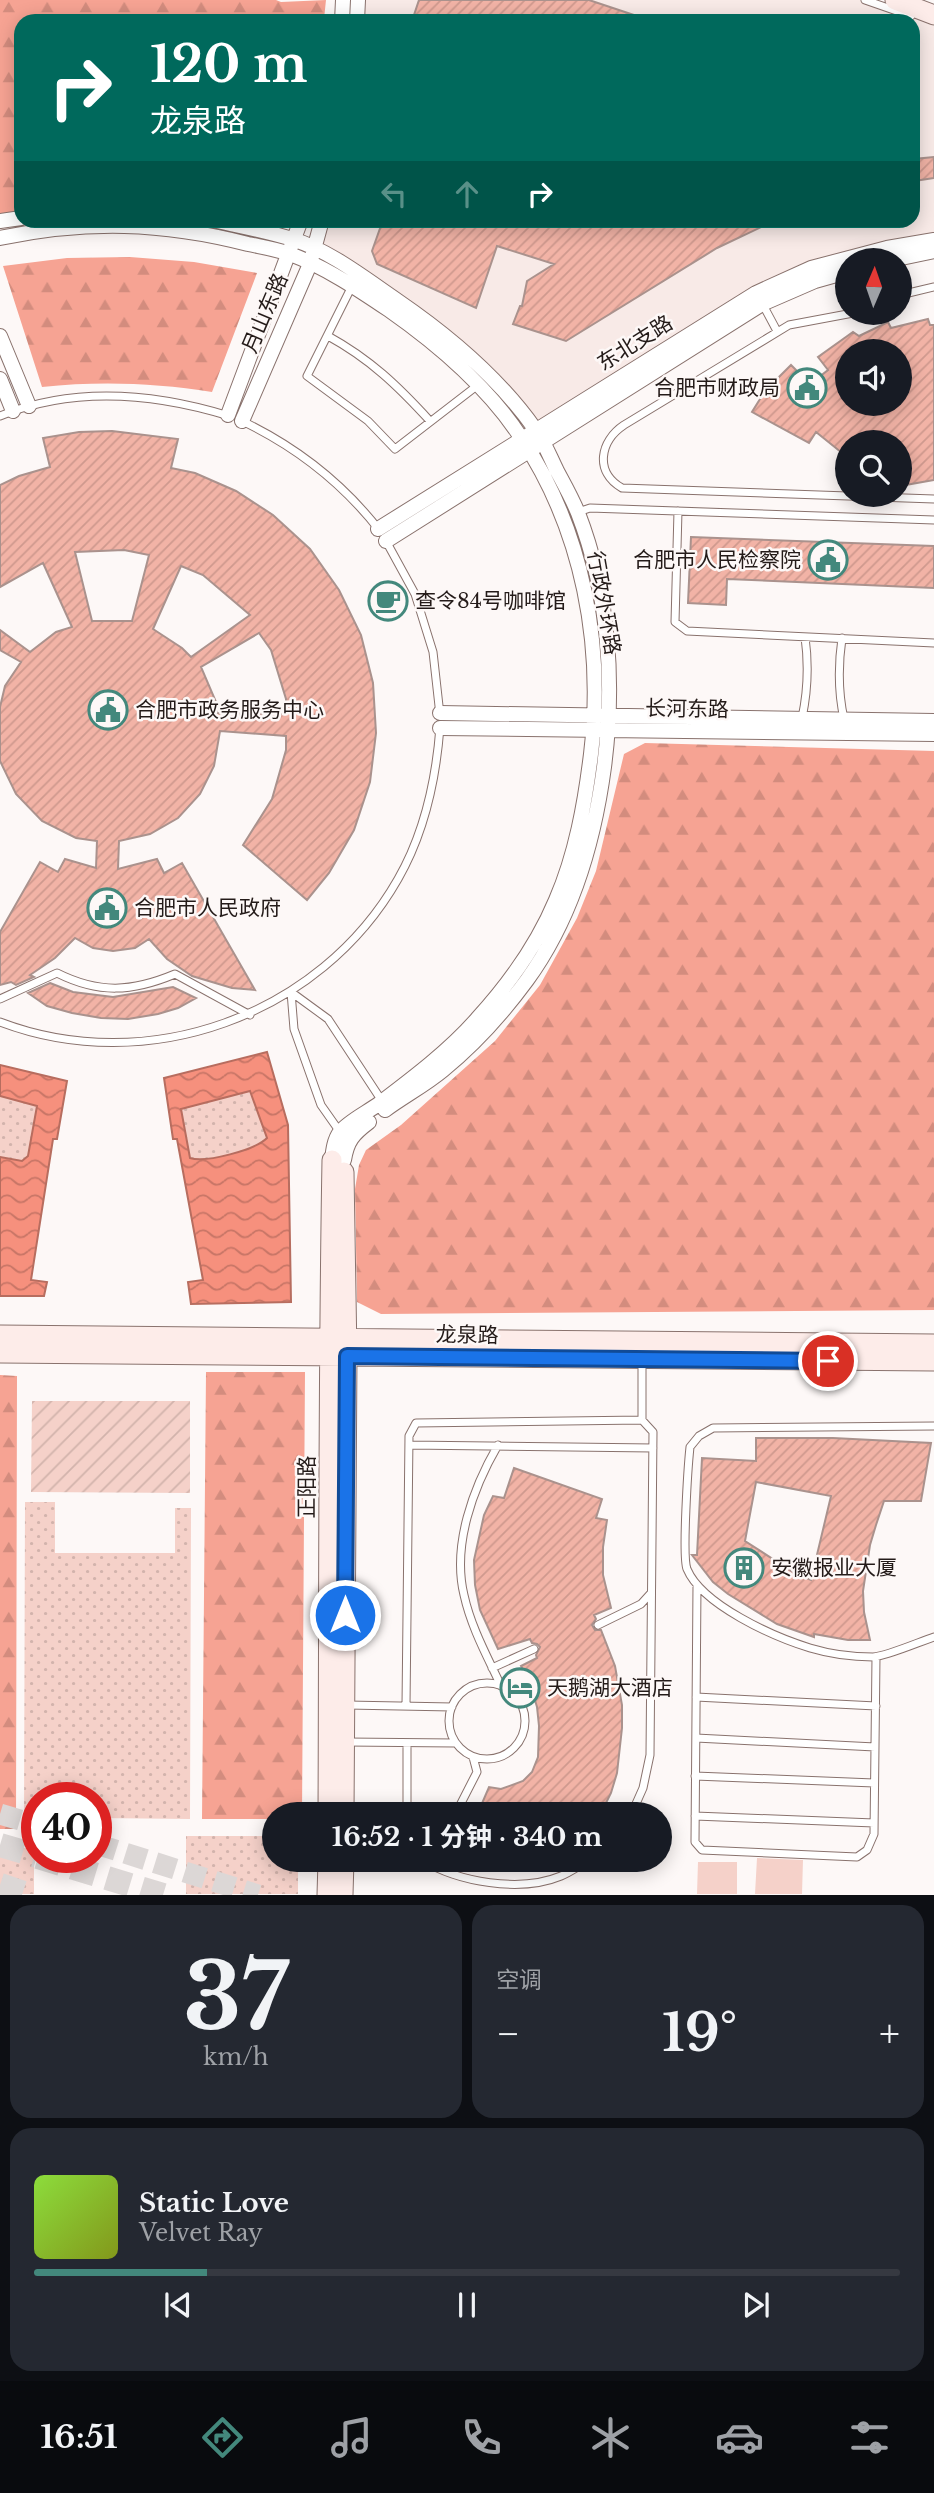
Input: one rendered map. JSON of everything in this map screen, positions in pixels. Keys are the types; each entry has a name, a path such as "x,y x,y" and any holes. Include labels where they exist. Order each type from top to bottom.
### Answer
{"street":[{"path":"895,0 925,16"},
{"name":"行政外环路","path":"0,238 40,230 77,228"},
{"name":"行政外环路","path":"162,228 201,232 290,254 352,285 425,335 478,385 525,444 571,514"},
{"name":"行政外环路","path":"247,228 294,239 315,249 357,273 435,326 490,376 539,436 571,514 584,583 602,722 600,798 586,860 568,907 528,979 477,1040 441,1072 351,1136 338,1160"},
{"name":"月山东路","path":"235,418 298,228"},
{"name":"月山东路","path":"235,418 310,264 320,228"},
{"name":"东北支路","path":"382,535 811,268 887,248 934,240"},
{"path":"912,256 934,251"},
{"name":"东北支路","path":"759,298 835,275"},
{"path":"0,336 29,406"},
{"path":"0,379 7,414"},
{"name":"长河东路","path":"440,712 602,722 934,734"},
{"name":"长河东路","path":"440,728 802,718 934,721"},
{"name":"行政外环路","path":"340,1132 382,1101 476,1021 513,975 556,900 571,858 602,722"},
{"path":"338,1160 340,1132"},
{"name":"正阳路","path":"329,1802 337,1705 338,1160"},
{"name":"龙泉路","path":"0,1335 338,1347 642,1351 934,1361"},
{"name":"龙泉路","path":"642,1351 934,1344"},
{"name":"龙泉路","path":"0,1353 338,1347"},
{"name":"正阳路","path":"336,1742 343,1802"},
{"path":"327,1895 328,1872"},
{"path":"343,1895 344,1872"}],"lane":[{"path":"865,0 918,14"},
{"path":"352,285 307,376 368,421 395,449 478,385"},
{"path":"912,292 934,287"},
{"path":"759,298 776,331"},
{"path":"835,316 807,320 776,331 612,433 603,460 605,473 612,482 622,488 934,499"},
{"path":"328,336 357,352 396,384 430,421"},
{"path":"0,1022 25,1032 82,1043 139,1043 196,1034 250,1015 291,992 333,960 369,922 399,878 421,831 435,780 440,728 433,652 415,594 382,535 339,485 294,449 235,418 179,401 129,395 79,397 29,406 7,414"},
{"path":"571,514 590,508 934,520"},
{"path":"678,511 675,622 687,632 934,643"},
{"path":"802,718 808,692 805,637"},
{"path":"842,638 839,696 844,719"},
{"path":"0,999 57,972 80,984 118,990 153,983 175,974 250,1015"},
{"path":"291,992 328,1019 382,1101"},
{"path":"291,992 295,1029 312,1080 321,1105 340,1132"},
{"path":"637,1802 643,1788 650,1755 652,1593 653,1432 642,1420 642,1351"},
{"path":"406,1706 409,1436 416,1423 642,1420"},
{"path":"934,1426 713,1428 699,1436 690,1447 686,1567 697,1586 744,1619 773,1634 811,1648 841,1655 876,1657 934,1637"},
{"path":"498,1445 485,1468 473,1499 464,1531 460,1562 468,1612 501,1686"},
{"path":"409,1446 653,1448"},
{"path":"697,1586 695,1842 702,1850 857,1857 867,1850 874,1834 876,1657"},
{"path":"598,1625 641,1604 652,1593"},
{"path":"492,1668 534,1649"},
{"path":"489,1683 501,1686 511,1691 524,1711 526,1723 523,1735 508,1754 485,1760 473,1757 455,1743 449,1719 452,1707 467,1689 489,1683"},
{"path":"696,1697 876,1706"},
{"path":"337,1705 452,1707"},
{"path":"696,1738 875,1747"},
{"path":"336,1742 455,1743"},
{"path":"407,1743 407,1802"},
{"path":"462,1802 477,1772 473,1757"},
{"path":"695,1776 874,1783"},
{"path":"695,1816 874,1823"},
{"path":"445,1872 487,1883 524,1884 559,1877 568,1872"}],"shaded area":[{"path":"358,0 865,0 904,14 357,14"},
{"path":"920,20 934,26 934,240 899,248 835,248 835,263 811,268 536,429 490,376 315,249 320,228 920,228"},
{"path":"250,1091 267,1138 252,1147 230,1154 207,1159 190,1158 181,1109"},
{"path":"0,1096 37,1105 28,1156 22,1161 0,1157"},
{"path":"32,1401 190,1401 190,1493 31,1492"},
{"path":"25,1502 55,1502 55,1553 175,1553 175,1508 191,1508 190,1819 112,1818 112,1782 24,1782"},
{"path":"186,1836 262,1836 262,1872 298,1872 298,1894 186,1894"},
{"path":"0,1848 21,1848 21,1873 34,1873 34,1894 0,1894"},
{"path":"757,1858 803,1860 802,1894 755,1894"},
{"path":"698,1862 737,1862 737,1894 697,1894"}],"green space":[{"path":"0,0 326,0 325,14 14,14 14,219 0,221"},
{"path":"130,257 194,262 257,273 212,392 127,384 42,387 3,266 67,258"},
{"path":"645,743 934,751 934,1310 381,1314 357,1302 355,1189 359,1165 366,1150 401,1125 495,1041 540,985 577,918 596,871 624,754"},
{"path":"206,1372 305,1372 302,1802 262,1802 262,1819 202,1819"},
{"path":"0,1375 17,1376 16,1829 0,1829"}],"water":[{"path":"267,1052 288,1125 291,1302 191,1304 188,1282 203,1280 177,1139 173,1139 164,1078","holes":["250,1091 267,1138 252,1147 230,1154 207,1159 190,1158 181,1109"]},
{"path":"0,1065 67,1081 57,1139 53,1139 31,1280 47,1282 44,1296 0,1296 0,1157 22,1161 28,1156 37,1106 0,1096"}],"building":[{"path":"419,0 589,0 631,14 414,14"},
{"path":"934,157 934,178 920,180 920,158"},
{"path":"380,228 759,228 717,248 566,341 513,324 522,306 527,281 554,264 497,246 476,308 377,264 372,251"},
{"name":"合肥市财政局","path":"928,319 930,325 934,325 934,480 912,484 912,430 835,430 835,447 816,432 809,443 752,412 765,391 791,365 810,384 828,370 818,357 835,345 835,416 912,416 912,339 843,339 853,332 859,336 880,326 912,326 912,323"},
{"name":"合肥市政务服务中心","path":"112,431 178,439 171,468 195,473 236,491 273,515 310,549 339,590 361,635 373,683 376,733 370,782 354,830 329,873 307,900 243,845 272,799 286,750 286,736 220,731 214,766 200,794 178,818 150,834 119,841 118,869 157,859 164,873 182,863 255,990 232,988 192,976 167,959 149,939 135,948 113,951 93,948 75,938 55,958 30,975 34,977 16,985 11,982 0,985 0,932 40,862 58,872 65,859 96,868 97,841 76,838 42,821 16,794 0,761 0,707 5,686 21,662 0,650 0,630 30,652 56,632 72,627 43,563 0,587 0,485 50,467 43,438 79,432","holes":["124,550 149,555 132,621 92,621 75,552","181,566 203,575 250,615 191,657 153,629","259,633 271,650 286,699 286,714 217,713 216,702 201,667"]},
{"path":"691,537 934,546 934,588 727,579 726,605 688,603"},
{"path":"50,983 73,992 113,997 173,987 196,998 178,1008 158,1014 128,1019 101,1018 47,1006 28,993"},
{"path":"756,1438 833,1438 931,1443 921,1501 884,1501 876,1525 863,1591 870,1640 848,1640 814,1634 814,1637 777,1624 713,1582 692,1555 697,1555 702,1458 756,1461","holes":["756,1482 831,1496 811,1580 796,1574 745,1541"]},
{"path":"514,1468 602,1499 596,1518 607,1520 603,1575 611,1608 594,1615 596,1619 592,1625 595,1630 601,1630 615,1666 622,1705 617,1773 606,1802 483,1802 489,1787 501,1789 523,1781 532,1772 538,1757 537,1707 529,1680 521,1666 537,1658 540,1647 530,1639 498,1649 480,1610 475,1585 474,1560 484,1515 493,1496 504,1498"}],"tunnel":[{"path":"0,1814 21,1820"},
{"path":"0,1845 21,1851"},
{"path":"112,1849 258,1895"},
{"path":"91,1873 163,1895"},
{"path":"0,1885 30,1895"}],"place":[{"name":"合肥市财政局","path":"807,388"},
{"name":"合肥市人民检察院","path":"828,560"},
{"name":"查令84号咖啡馆","path":"388,601"},
{"name":"合肥市政务服务中心","path":"108,710"},
{"name":"合肥市人民政府","path":"107,908"},
{"name":"安徽报业大厦","path":"744,1568"},
{"name":"天鹅湖大酒店","path":"520,1688"}],"route":[{"path":"345,1615 347,1356 828,1361"}]}
